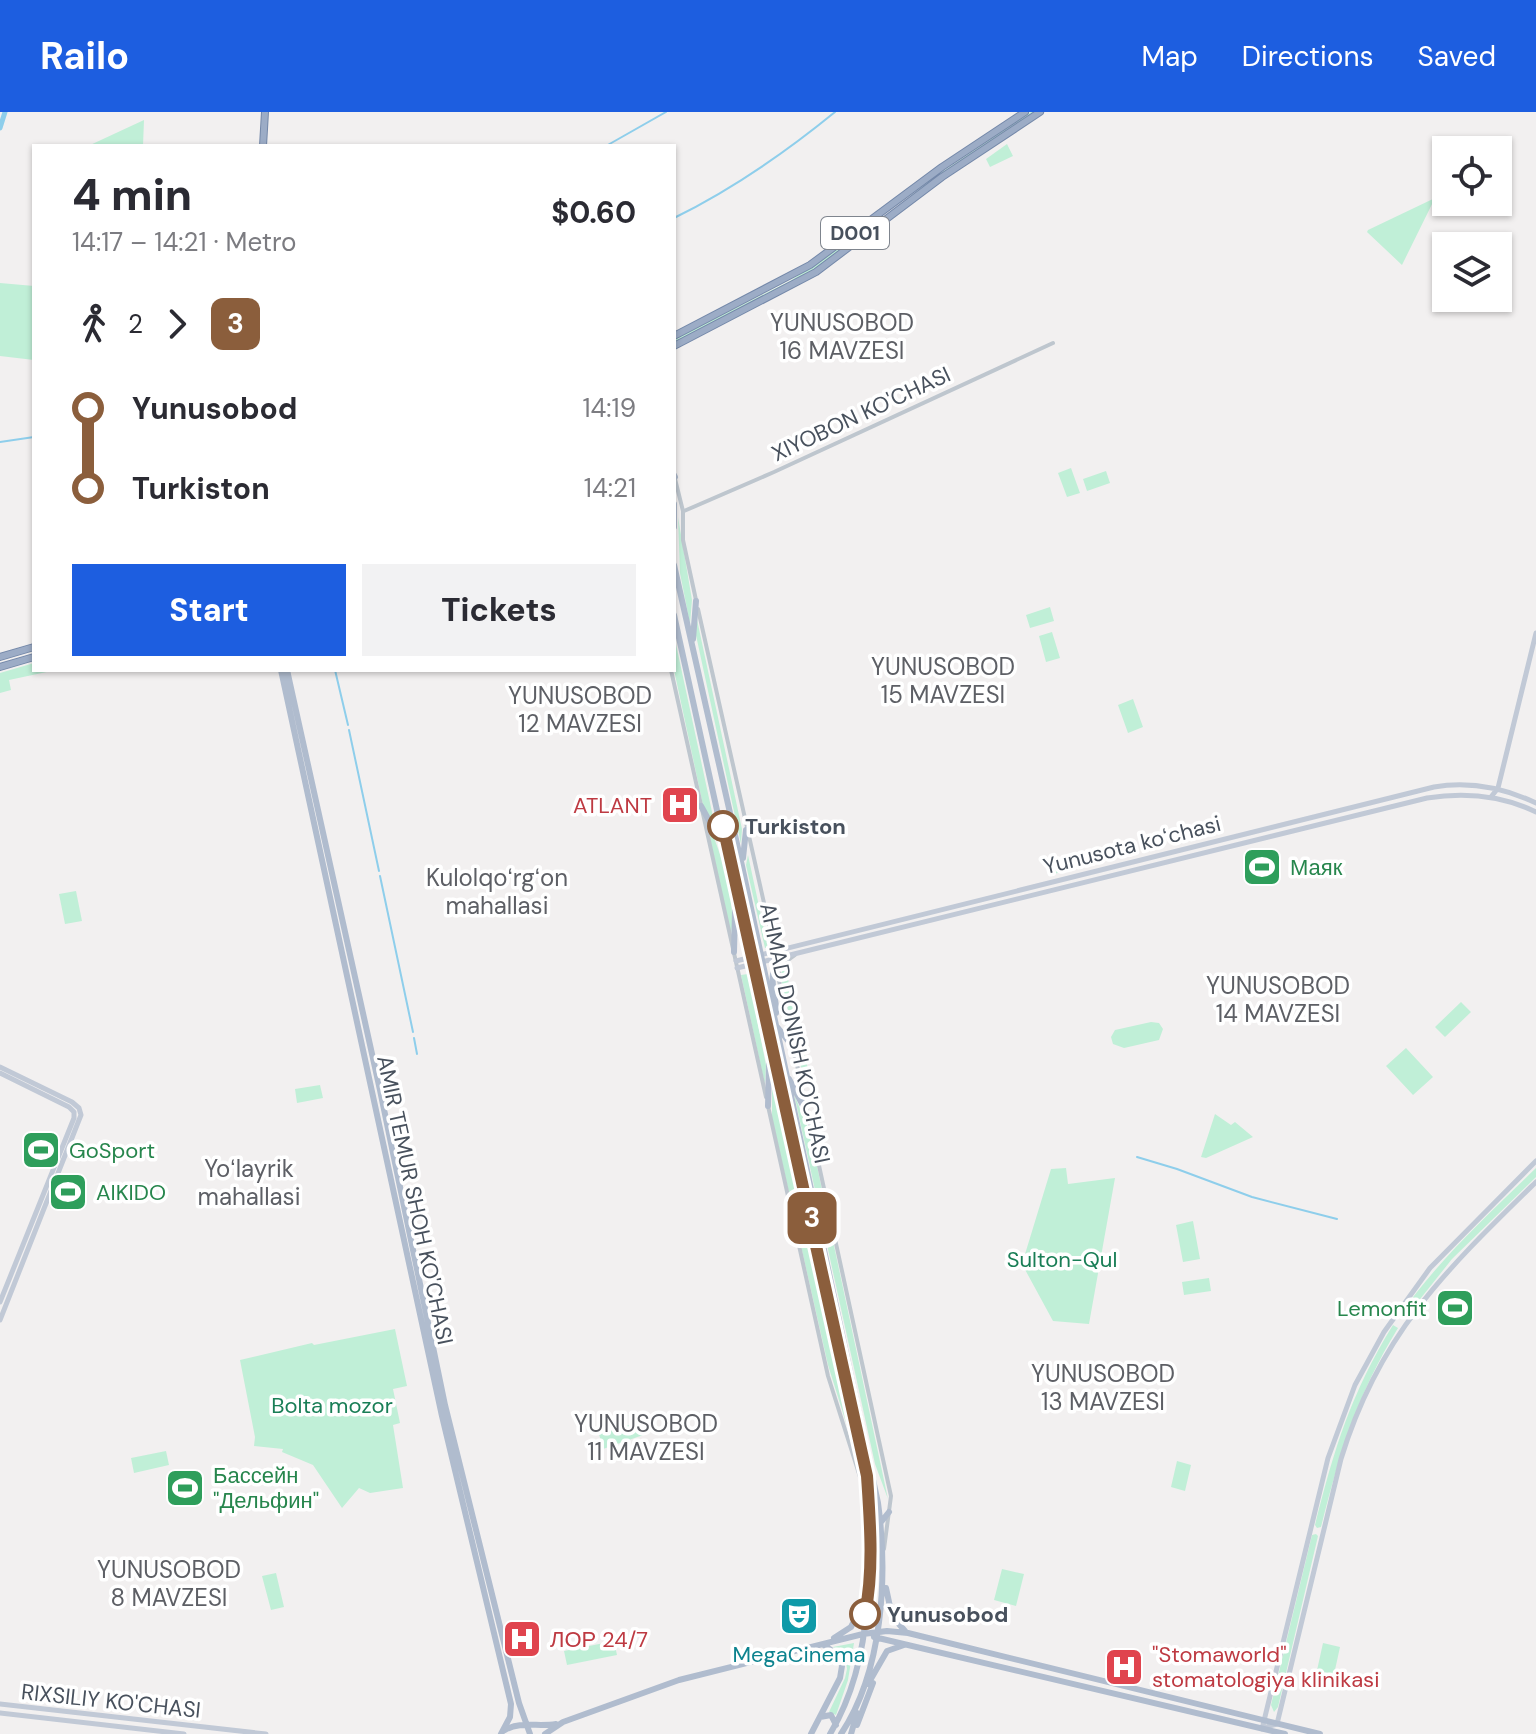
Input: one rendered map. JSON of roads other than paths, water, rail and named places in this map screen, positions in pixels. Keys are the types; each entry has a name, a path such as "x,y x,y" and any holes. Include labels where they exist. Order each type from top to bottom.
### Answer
{"highway":[{"path":"263,144 265,112"},
{"name":"D001","path":"676,335 786,280 873,226 942,167 1025,112"},
{"name":"D001","path":"676,345 803,280 942,177 1040,112"},
{"path":"0,657 32,648"},
{"path":"0,667 32,657"}],"main road":[{"name":"AHMAD DONISH KO'CHASI","path":"676,574 762,958 881,1523 884,1576 876,1635 860,1700 841,1734"},
{"path":"693,655 692,624 696,601"},
{"name":"AHMAD DONISH KO'CHASI","path":"676,624 860,1457 867,1524 868,1591 863,1634 850,1694 830,1734"},
{"path":"1491,797 1498,788 1536,633"},
{"name":"AMIR TEMUR SHOH KO'CHASI","path":"281,672 442,1416 511,1704 510,1717 501,1734"},
{"name":"AMIR TEMUR SHOH KO'CHASI","path":"287,672 380,1090 445,1405 530,1734"},
{"name":"Yunusota koʻchasi","path":"737,965 1424,789 1457,785 1498,788 1536,803"},
{"path":"1498,788 1501,799"},
{"name":"Yunusota koʻchasi","path":"786,952 798,953 1411,801 1458,794 1501,799 1536,812"},
{"path":"701,806 725,851"},
{"path":"742,866 746,830"},
{"path":"734,952 736,899"},
{"path":"786,952 772,974 775,1025 793,1047"},
{"path":"768,1106 770,1053"},
{"path":"0,1067 22,1081"},
{"path":"784,1069 808,1115"},
{"path":"0,1073 72,1102 80,1111 81,1120 1,1300"},
{"path":"1262,1729 1328,1458 1344,1410 1363,1368 1393,1318 1445,1251 1536,1161"},
{"path":"0,1320 56,1174"},
{"path":"1277,1724 1341,1459 1358,1411 1377,1371 1405,1325 1448,1269 1536,1182"},
{"path":"1393,1318 1405,1325"},
{"path":"867,1524 875,1528 889,1512"},
{"path":"1311,1525 1317,1531 1325,1527"},
{"path":"884,1576 892,1616 908,1633"},
{"path":"821,1645 851,1627 868,1591"},
{"path":"509,1727 563,1722 679,1680 863,1634 908,1633 1320,1734"},
{"path":"876,1635 1285,1734"},
{"path":"852,1734 860,1700 880,1661 890,1649 912,1644"},
{"path":"811,1734 840,1678 842,1666 834,1651 821,1645"},
{"path":"852,1734 880,1661"},
{"path":"1028,1672 1030,1663"},
{"path":"1108,1691 1106,1686 1111,1683"},
{"path":"1172,1707 1176,1704 1174,1698"},
{"name":"RIXSILIY KO'CHASI","path":"0,1704 266,1734"},
{"name":"RIXSILIY KO'CHASI","path":"0,1713 184,1734"},
{"path":"820,1717 831,1715 836,1725"},
{"path":"149,1730 150,1721"},
{"path":"545,1734 563,1722"},
{"path":"1262,1729 1277,1724"},
{"name":"AMIR TEMUR SHOH KO'CHASI","path":"501,1734 509,1727 520,1728 530,1734"}],"street":[{"name":"XIYOBON KO'CHASI","path":"683,511 1053,343"},
{"name":"AHMAD DONISH KO'CHASI","path":"676,483 683,511 683,540 746,830 773,943 786,952"},
{"name":"AHMAD DONISH KO'CHASI","path":"671,672 828,1376 864,1490"},
{"name":"AHMAD DONISH KO'CHASI","path":"798,953 780,966 778,978 891,1496 884,1555"}],"waterway":[{"path":"0,128 5,112"},
{"path":"610,144 666,112"},
{"path":"676,217 758,170 835,112"},
{"path":"0,442 32,437"},
{"path":"335,672 348,725"},
{"path":"349,730 379,871"},
{"path":"380,876 413,1032"},
{"path":"414,1038 417,1054"},
{"path":"1137,1157 1252,1197 1337,1219"}],"metro line":[{"name":"3","path":"723,826 867,1476 870,1524 865,1614"}],"place":[{"name":"ATLANT","path":"680,805"},
{"name":"Turkiston","path":"723,826"},
{"name":"Маяк","path":"1262,867"},
{"name":"GoSport","path":"41,1150"},
{"name":"AIKIDO","path":"68,1192"},
{"name":"Lemonfit","path":"1455,1308"},
{"name":"Бассейн \"Дельфин\"","path":"185,1488"},
{"name":"Yunusobod","path":"865,1614"},
{"name":"MegaCinema","path":"799,1616"},
{"name":"ЛОР 24/7","path":"522,1639"},
{"name":"\"Stomaworld\" stomatologiya klinikasi","path":"1124,1667"}],"district":[{"name":"YUNUSOBOD 16 MAVZESI","path":"842,336"},
{"name":"YUNUSOBOD 15 MAVZESI","path":"943,680"},
{"name":"YUNUSOBOD 12 MAVZESI","path":"580,709"},
{"name":"Kulolqoʻrgʻon mahallasi","path":"497,891"},
{"name":"YUNUSOBOD 14 MAVZESI","path":"1278,999"},
{"name":"Yoʻlayrik mahallasi","path":"249,1182"},
{"name":"YUNUSOBOD 13 MAVZESI","path":"1103,1387"},
{"name":"YUNUSOBOD 11 MAVZESI","path":"646,1437"},
{"name":"YUNUSOBOD 8 MAVZESI","path":"169,1583"}],"park label":[{"name":"Sulton-Qul","path":"1062,1259"},
{"name":"Bolta mozor","path":"332,1405"}]}
